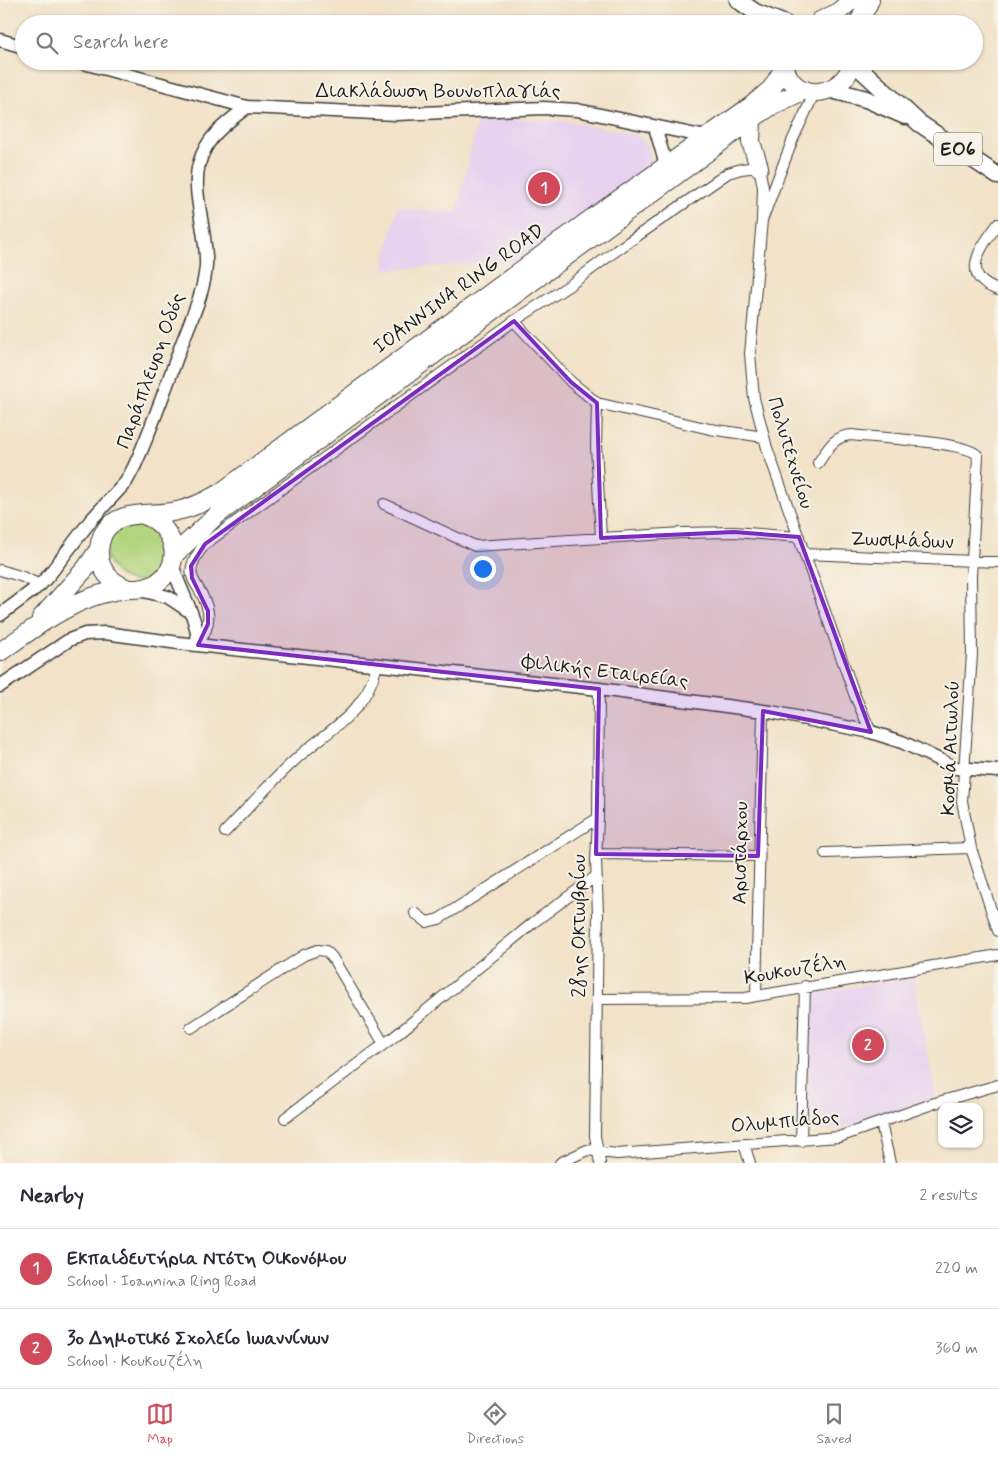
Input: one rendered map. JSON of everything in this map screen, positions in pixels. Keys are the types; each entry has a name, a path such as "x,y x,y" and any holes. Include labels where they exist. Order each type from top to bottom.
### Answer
{"highway":[{"path":"833,15 852,0"},
{"path":"862,15 870,0"},
{"name":"IOANNINA RING ROAD","path":"29,631 77,579 99,549 103,520 128,515 143,515 190,508 220,494 369,381 763,97 772,88 781,70"},
{"name":"IOANNINA RING ROAD","path":"787,70 796,85 817,91"},
{"name":"IOANNINA RING ROAD","path":"0,652 29,631 89,598 159,582 173,559 217,514 773,105 817,91 846,78 850,70"},
{"path":"752,120 751,142 759,167"},
{"path":"143,515 164,526 172,540 173,559"},
{"path":"99,549 104,571 115,583 133,589"}],"main road":[{"path":"738,0 758,15"},
{"path":"755,12 762,15"},
{"name":"ΕΟ6","path":"863,70 918,122 998,176"},
{"name":"ΕΟ6","path":"817,91 866,99 918,122"}],"street":[{"path":"0,40 15,44"},
{"name":"Διακλάδωση Βουνοπλαγιάς","path":"109,70 247,107 396,114 544,108 577,110 706,137"},
{"name":"Πολυτεχνείου","path":"817,91 792,139 762,220 750,354 754,398 764,437 854,696 871,732"},
{"name":"Παράπλευρη Οδός","path":"0,615 40,585 103,520 134,467 202,287 206,253 197,176 202,153 219,129 247,107"},
{"path":"655,127 666,166"},
{"path":"198,646 208,624 208,612 192,578 192,566 195,556 205,544 514,321 570,285 712,183 741,168 759,167 763,187 762,220"},
{"path":"998,224 983,244 976,260 976,273 981,282 998,290"},
{"path":"514,321 571,382 597,403 710,429 764,437"},
{"path":"597,403 596,446 601,538"},
{"name":"Κοσμά Αιτωλού","path":"818,463 834,440 841,435 954,445 975,452 980,461 972,561 972,654 963,811 971,848 998,931"},
{"path":"384,504 475,546 734,532 799,537"},
{"name":"Ζωσιμάδων","path":"805,554 998,562"},
{"path":"173,559 179,587 196,623 198,646"},
{"path":"0,570 23,577 40,585"},
{"path":"133,589 168,597 191,613"},
{"path":"0,686 54,647 85,634 123,635 198,646"},
{"name":"Φιλικής Εταιρείας","path":"198,646 599,689 763,711 871,732 902,742 964,770 998,771"},
{"path":"225,832 295,759 341,722 362,700 370,689 377,665"},
{"name":"28ης Οκτωβρίου","path":"599,689 598,818 595,877 598,914 595,1136 600,1163"},
{"name":"Αριστάρχου","path":"756,996 763,711"},
{"path":"416,913 427,922 439,919 598,818"},
{"path":"825,853 971,848"},
{"path":"596,854 758,856"},
{"path":"285,1118 441,1000 534,922 595,877"},
{"path":"191,1028 304,955 318,950 326,951 332,957 384,1044"},
{"name":"Κουκουζέλη","path":"597,999 732,998 756,996 806,986 998,956"},
{"path":"801,1141 806,986"},
{"name":"Ολυμπιάδος","path":"560,1163 582,1151 617,1154 839,1137 935,1102 998,1085"},
{"path":"881,1123 890,1163"},
{"path":"744,1144 750,1163"}],"highlighted area":[{"path":"514,321 571,382 597,403 601,538 734,532 799,537 871,732 763,711 758,856 596,854 599,689 198,645 208,624 208,611 192,578 191,566 205,544"}],"shaded area":[{"path":"510,119 565,121 634,134 646,141 654,167 521,261 383,270 397,208 457,212 477,122"},
{"path":"913,977 936,1096 877,1119 839,1129 807,1130 810,994"}],"green space":[{"path":"134,520 161,531 166,560 151,578 136,582 122,577 116,572 107,559 106,551 115,529"}],"place":[{"name":"Εκπαιδευτήρια Ντότη Οικονόμου","path":"544,188"},
{"name":"3ο Δημοτικό Σχολείο Ιωαννίνων","path":"868,1045"}]}
